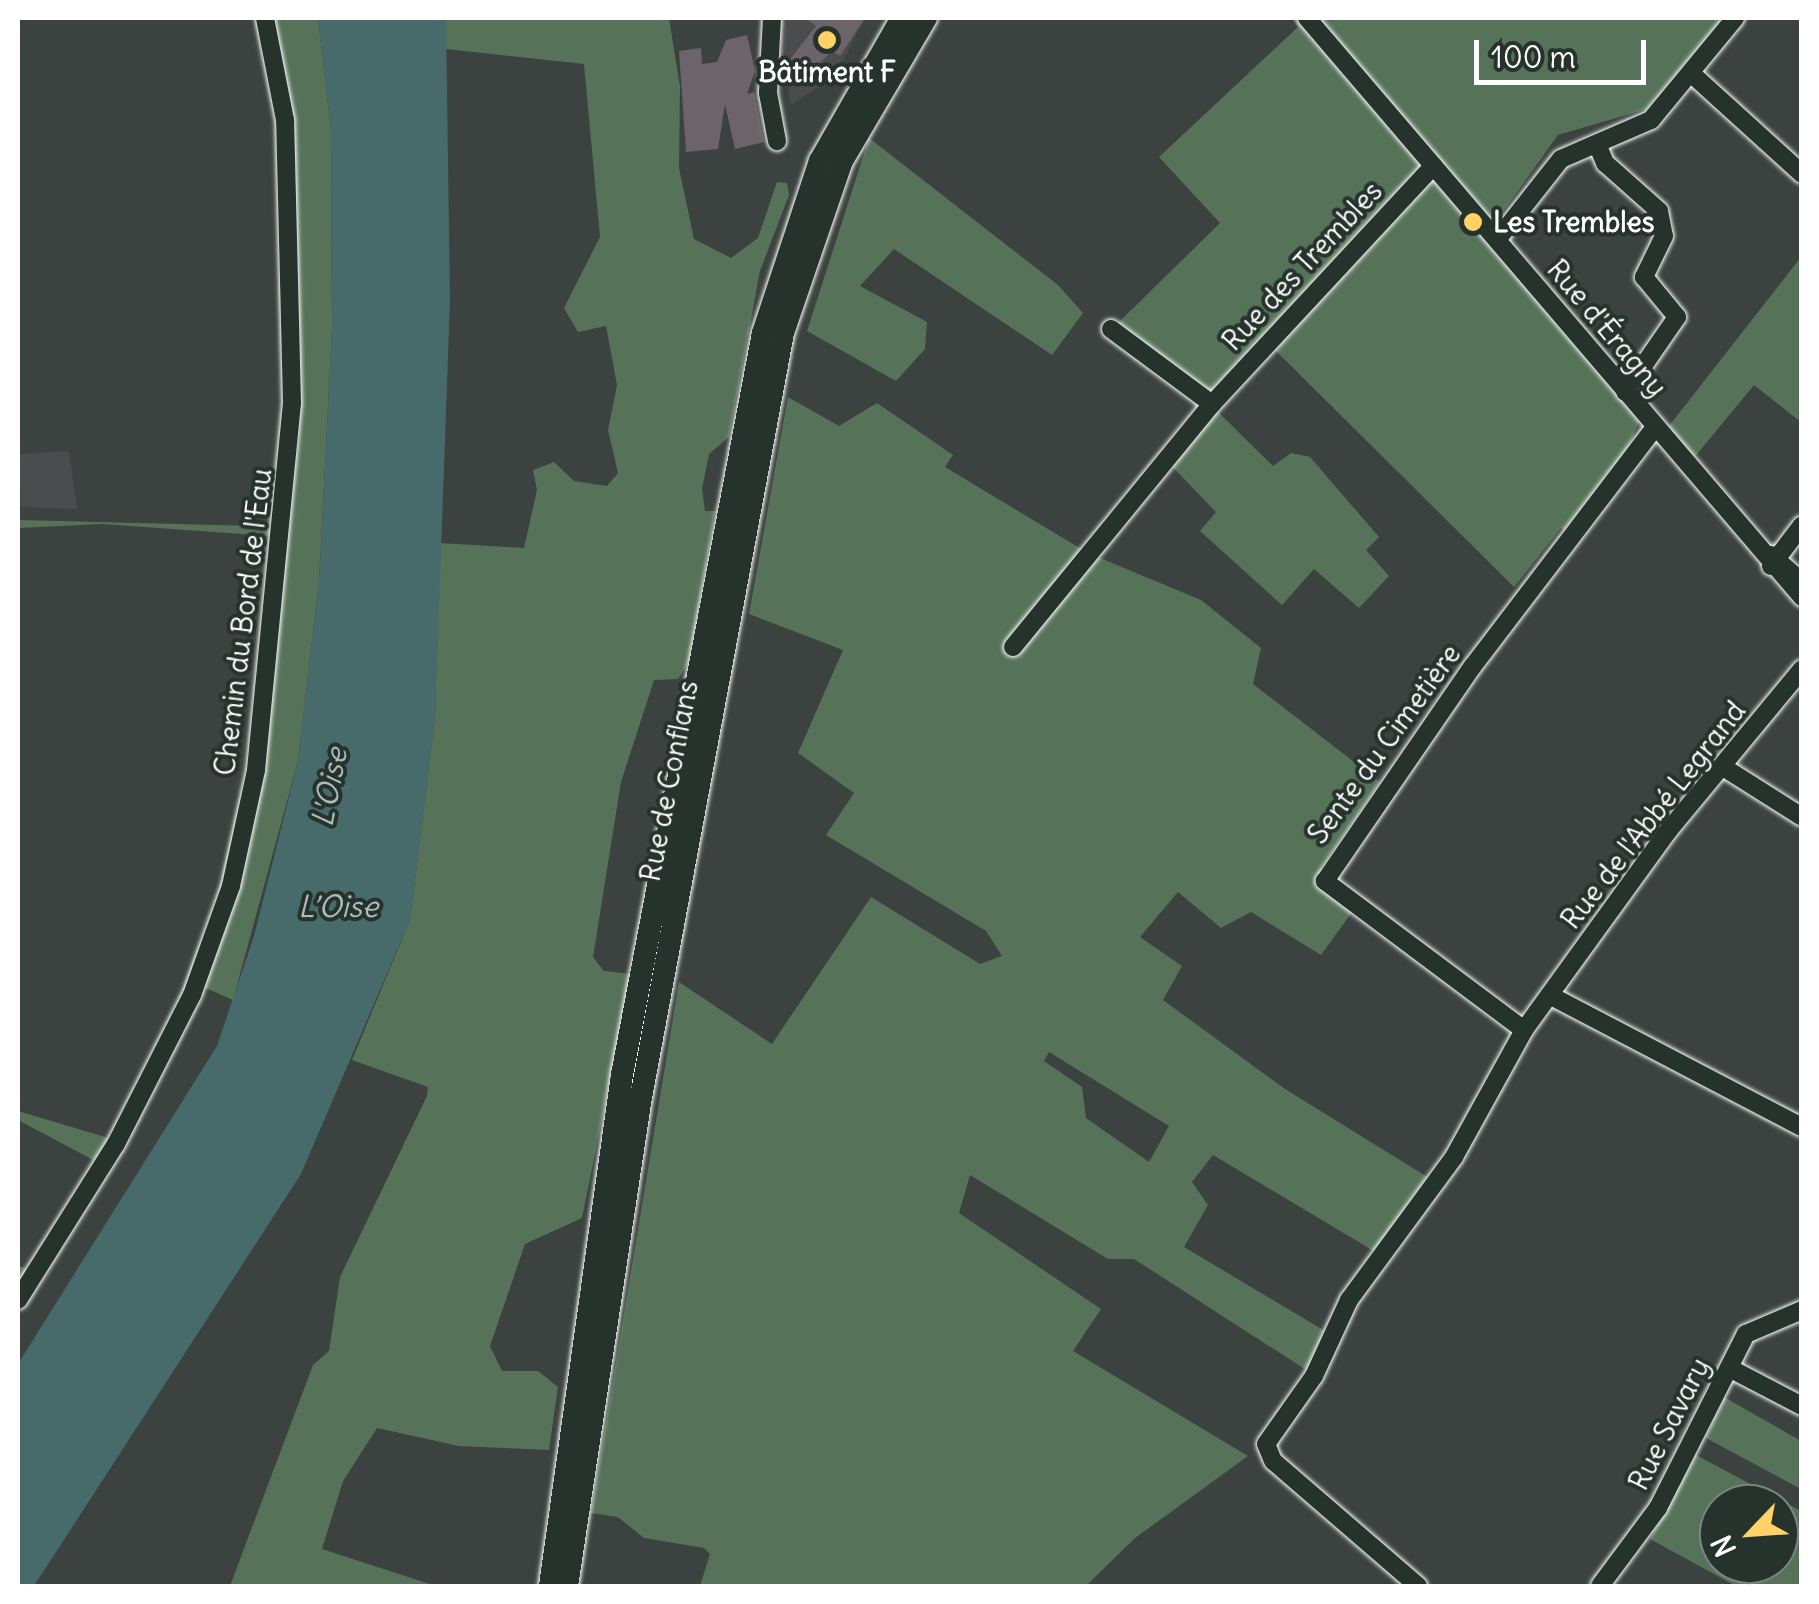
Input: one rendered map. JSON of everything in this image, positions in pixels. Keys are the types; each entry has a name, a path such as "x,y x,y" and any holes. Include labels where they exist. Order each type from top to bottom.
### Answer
{"main road":[{"name":"Rue de Conflans","path":"550,1586 622,1075 763,333 820,160 902,18"},
{"name":"Rue de Conflans","path":"567,1586 630,1160 783,333 842,161 926,18"}],"street":[{"name":"Chemin du Bord de l'Eau","path":"18,1300 116,1144 192,995 232,886 256,770 292,383 284,120 265,18"},
{"path":"772,18 768,93 777,141"},
{"name":"Rue d'Éragny","path":"1307,18 1802,597"},
{"path":"1496,240 1552,167 1651,120 1692,75 1734,18"},
{"path":"1692,75 1802,174"},
{"path":"1597,144 1605,163 1659,211 1664,236 1644,278 1677,317 1625,392"},
{"name":"Rue des Trembles","path":"1013,646 1212,404 1432,166"},
{"path":"1111,328 1212,404"},
{"name":"Sente du Cimetière","path":"1524,1030 1325,882 1533,586 1655,427"},
{"path":"1772,562 1802,525"},
{"name":"Rue d'Éragny","path":"1772,562 1802,582"},
{"name":"Rue de l'Abbé Legrand","path":"1418,1586 1266,1451 1349,1300 1454,1157 1524,1030 1722,766 1802,669"},
{"path":"1722,766 1802,817"},
{"path":"1551,996 1802,1126"},
{"name":"Rue Savary","path":"1600,1586 1658,1508 1746,1334 1802,1310"},
{"path":"1729,1368 1802,1406"}],"shaded area":[{"path":"777,18 865,18 836,75 791,105"},
{"path":"69,451 77,509 21,507 18,454"}],"green space":[{"path":"268,18 318,18 331,131 332,330 319,581 298,761 233,1000 201,986 252,807 299,437"},
{"path":"446,18 669,18 680,87 679,168 694,239 731,258 758,238 777,182 787,183 789,195 760,271 729,437 709,454 702,489 705,511 715,511 689,662 678,679 654,680 621,782 593,957 604,971 631,974 582,1218 525,1244 490,1346 502,1371 538,1371 558,1387 549,1450 459,1446 377,1428 343,1481 322,1549 436,1586 230,1586 313,1365 329,1351 340,1277 427,1096 428,1087 352,1060 410,920 435,717 440,543 524,548 537,490 533,470 554,462 574,481 607,486 618,473 608,430 617,385 606,326 578,332 564,308 600,237 584,64 446,49"},
{"path":"1292,18 1725,18 1647,109 1558,135 1496,221 1639,422 1619,469 1569,534 1561,528 1514,587 1274,349 1212,402 1116,325 1220,223 1159,157 1298,27"},
{"path":"869,138 1058,285 1083,313 1052,355 894,249 860,286 927,322 925,349 896,381 807,331"},
{"path":"1801,257 1801,422 1754,385 1693,459 1669,426"},
{"path":"788,397 839,426 877,403 953,455 945,467 1088,553 1201,600 1261,648 1253,684 1380,782 1321,867 1320,887 1352,912 1321,955 1251,912 1221,928 1178,892 1140,937 1182,966 1163,1000 1285,1089 1429,1178 1377,1253 1213,1155 1192,1182 1208,1205 1184,1247 1325,1331 1311,1373 1134,1259 1108,1259 970,1175 959,1213 1101,1309 1073,1351 1248,1456 1135,1538 1086,1586 700,1586 710,1554 704,1548 644,1538 618,1517 591,1513 679,982 772,1044 871,897 980,964 1002,956 986,931 826,835 854,793 798,753 843,650 749,614","holes":["1049,1052 1169,1126 1149,1162 1086,1118 1082,1087 1044,1061"]},
{"path":"1217,411 1273,466 1291,453 1310,457 1379,537 1366,550 1389,576 1359,608 1314,569 1282,605 1200,531 1216,512 1164,458"},
{"path":"18,520 261,526 274,529 279,542 256,754 218,922 130,1114 18,1291 18,1265 28,1270 95,1161 18,1120 18,1111 112,1139 168,1030 197,949 205,949 249,758 271,536 102,524 18,528"},
{"path":"1724,1397 1801,1441 1801,1489 1799,1484 1792,1484 1706,1438"},
{"path":"1696,1455 1750,1484 1699,1484 1699,1566 1650,1539"},
{"path":"1801,1511 1801,1586 1732,1584 1799,1584"}],"water":[{"name":"L’Oise","path":"318,18 446,18 450,301 435,717 410,920 301,1174 34,1586 18,1586 18,1364 217,1046 254,936 298,761 319,581 332,330 331,131"}],"building":[{"name":"Bâtiment F","path":"805,18 865,18 840,56 832,51 804,79 787,63 816,26"},
{"path":"747,35 755,71 747,94 754,92 764,142 735,149 725,104 718,149 686,152 679,51 701,48 702,64 717,62 726,40"}],"place":[{"name":"Bâtiment F","path":"827,40"},
{"name":"Les Trembles","path":"1473,222"}],"water label":[{"name":"L'Oise","path":"329,787"}]}
